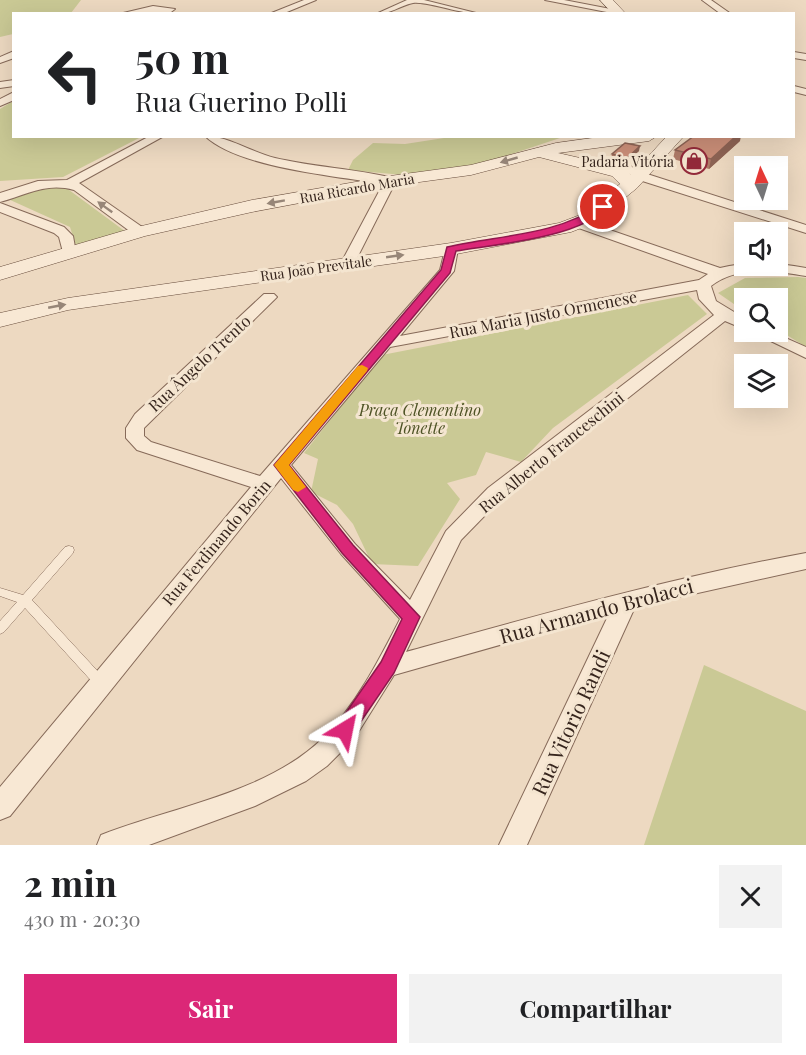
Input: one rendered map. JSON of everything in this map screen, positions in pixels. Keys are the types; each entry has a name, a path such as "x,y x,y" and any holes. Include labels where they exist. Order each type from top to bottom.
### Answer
{"main road":[{"path":"606,0 619,11"},
{"name":"Rua Ricardo Maria","path":"0,274 140,232 252,206 390,181 471,170 534,153 590,142 637,138"},
{"name":"Rua João Previtale","path":"630,180 657,149 658,146 650,138"},
{"name":"Rua João Previtale","path":"0,320 68,304 529,236 578,223 603,207 670,138"},
{"path":"534,153 601,167 618,172 630,180"}],"street":[{"path":"132,12 159,1 179,0"},
{"path":"279,12 312,0"},
{"path":"385,12 413,0 467,12"},
{"path":"549,0 619,11"},
{"path":"706,0 724,12"},
{"path":"159,1 173,11"},
{"path":"142,9 173,11"},
{"path":"0,198 33,185 69,184 155,138"},
{"path":"213,138 229,148 264,158 390,181 385,195 348,263"},
{"path":"630,180 806,229"},
{"path":"69,184 140,232"},
{"path":"0,207 59,230 66,236 69,253"},
{"path":"578,223 720,273 773,269 806,272"},
{"name":"Rua Ferdinando Borin","path":"0,807 264,484 447,270 451,249"},
{"path":"720,273 704,284 704,297 724,315 734,320"},
{"name":"Rua Maria Justo Ormenese","path":"383,344 704,284"},
{"name":"Rua Ângelo Trento","path":"264,484 144,446 135,438 135,428 141,418 269,297"},
{"name":"Rua Alberto Franceschini","path":"111,845 270,787 320,758 345,730 388,667 453,536 483,505 724,315"},
{"path":"782,342 806,353"},
{"path":"281,465 348,549 412,617"},
{"name":"Rua Armando Brolacci","path":"388,667 627,599 746,571 806,561"},
{"name":"Rua Vitorio Randi","path":"513,845 627,599"}],"lane":[{"path":"0,629 69,550"},
{"path":"0,592 26,601 100,682"}],"green space":[{"path":"0,0 81,0 72,12 12,12 12,34 0,37"},
{"path":"12,102 12,138 139,138 63,177 0,181 0,109"},
{"path":"444,138 560,138 494,160 462,167 403,175 348,170 353,160 373,143 405,144"},
{"path":"65,187 126,232 77,249 70,227 8,199 35,189"},
{"path":"745,278 806,278 806,347 788,336 788,288 734,288 734,304 718,293"},
{"name":"Praça Clementino Tonette","path":"688,295 707,314 553,428 521,462 486,452 476,475 447,483 460,499 418,566 372,564 353,524 337,505 311,492 318,459 304,453 382,355"},
{"path":"704,665 806,711 806,845 644,845"}],"building":[{"path":"691,138 734,138 711,159 675,150"},
{"path":"625,143 640,146 627,158 612,154"}],"slow traffic":[{"path":"298,487 281,465 362,368"}],"place":[{"name":"Padaria Vitória","path":"694,161"}],"route":[{"path":"345,730 388,667 412,617 348,549 281,465 447,270 451,249 564,228 587,219 603,207"}]}
